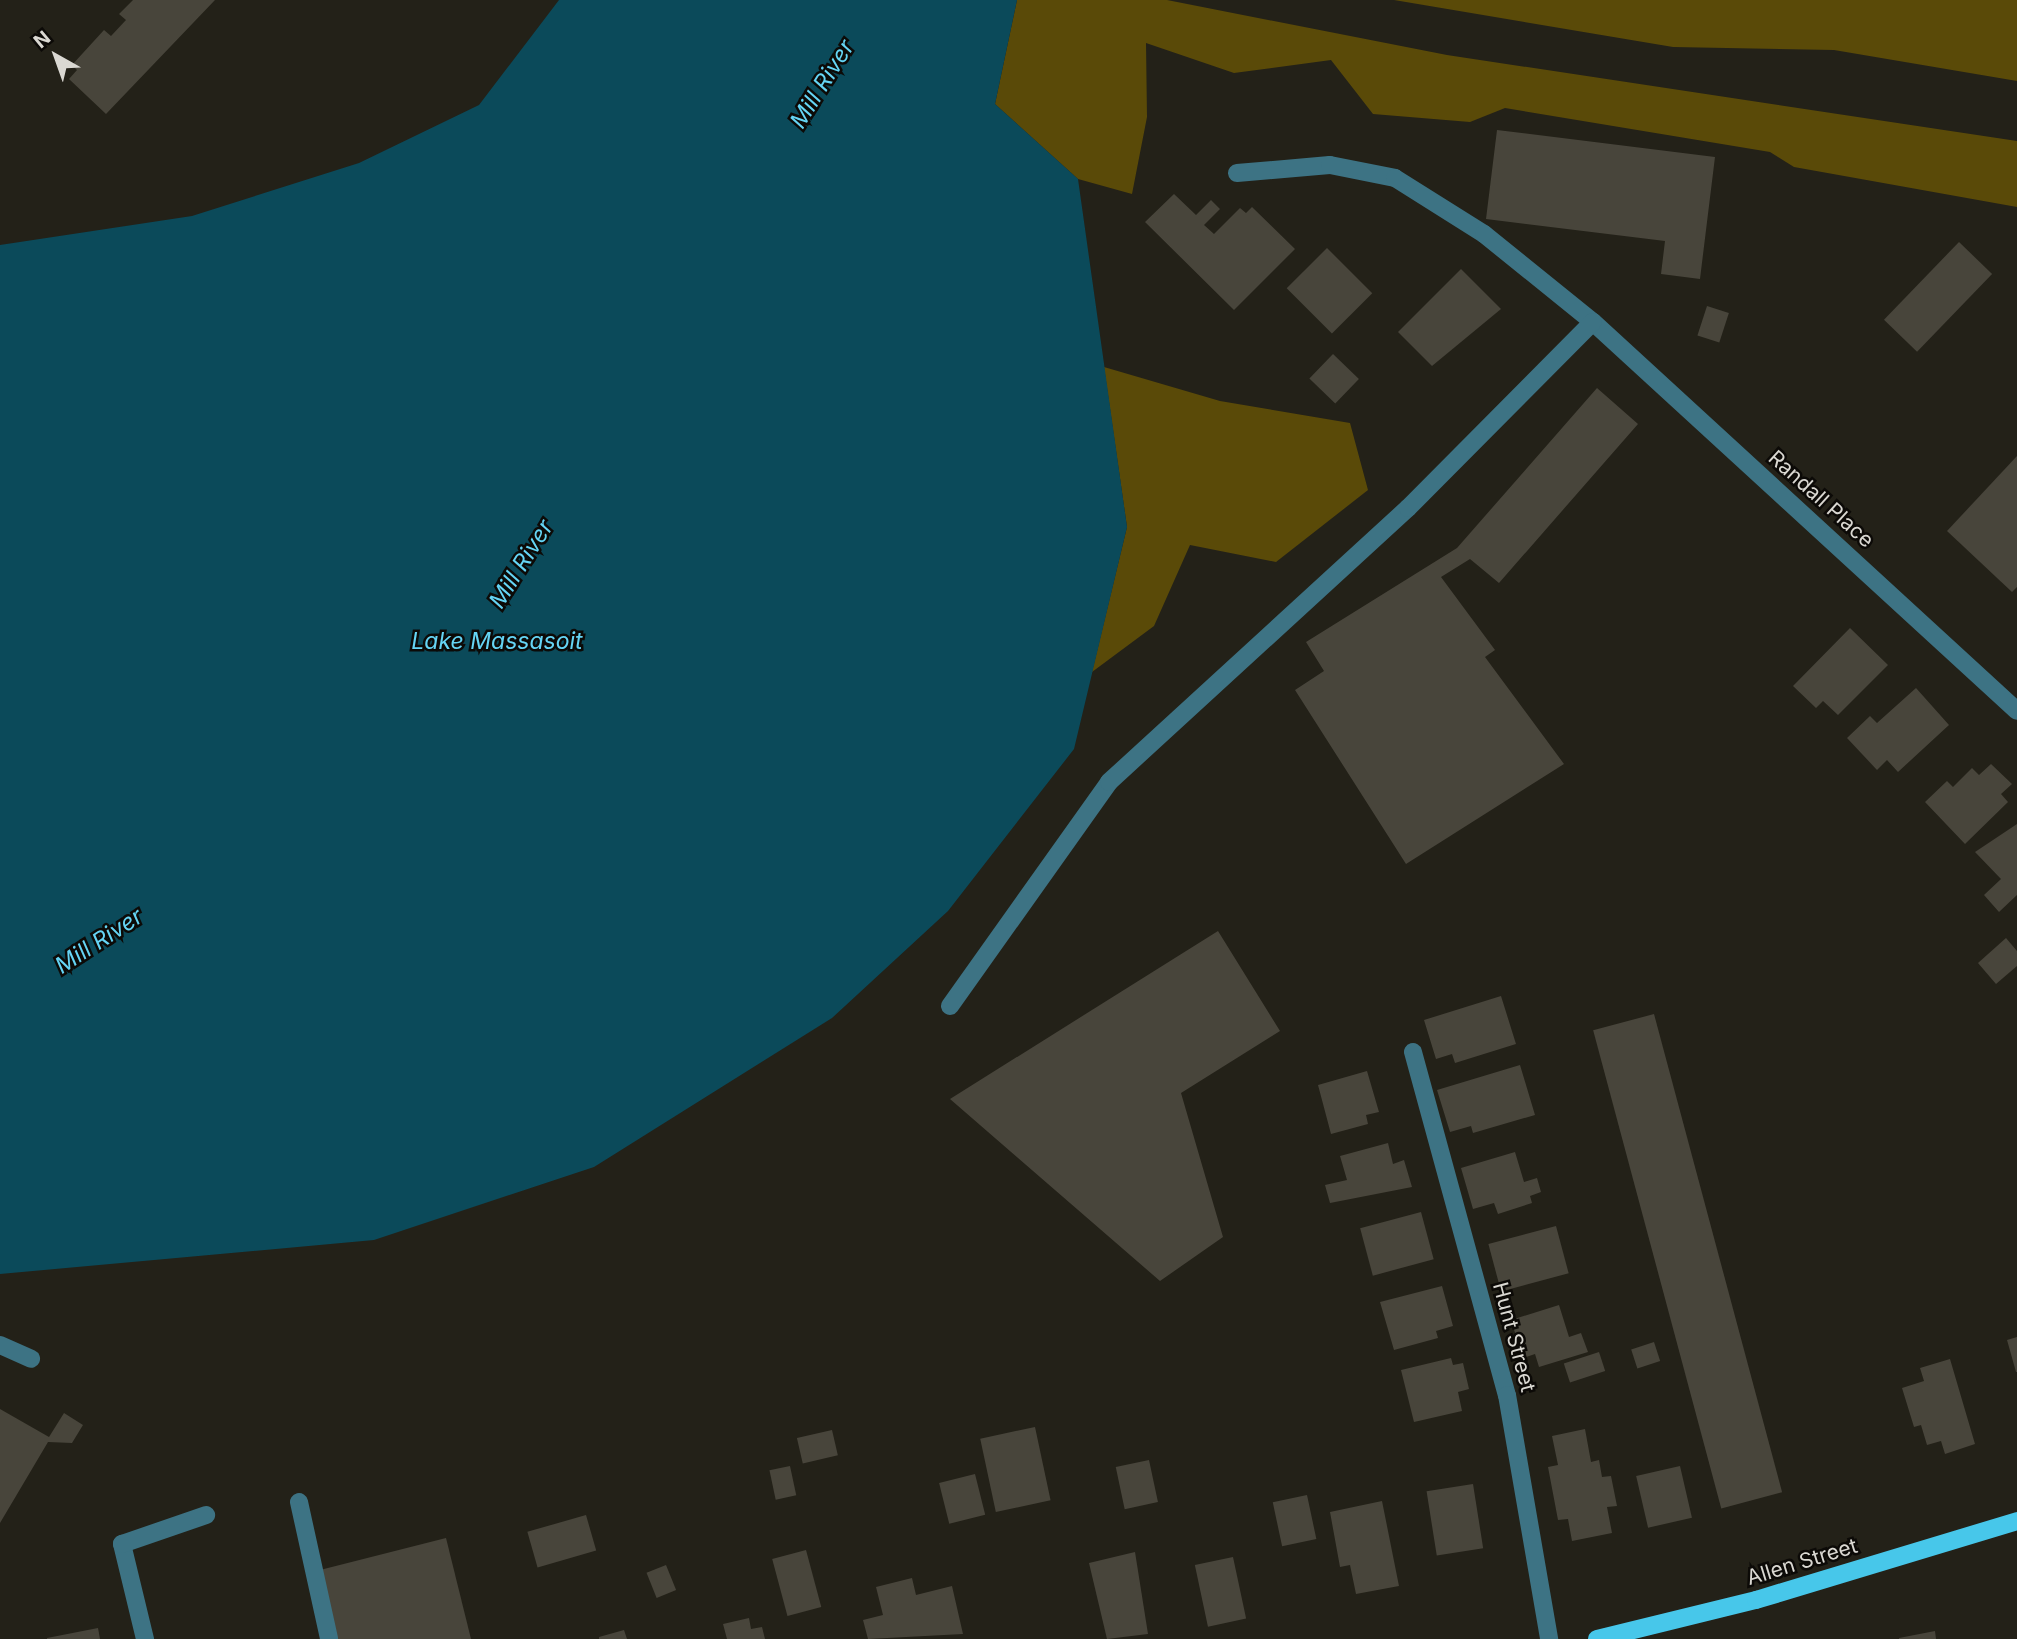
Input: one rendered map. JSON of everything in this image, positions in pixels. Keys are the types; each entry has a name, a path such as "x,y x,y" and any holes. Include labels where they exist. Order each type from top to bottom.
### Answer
{"main road":[{"name":"Allen Street","path":"1597,1639 1756,1601 2017,1521"}],"street":[{"name":"Randall Place","path":"1237,173 1330,165 1395,178 1484,234 1593,322 2017,711"},
{"path":"950,1006 1109,782 1408,508 1593,322"},
{"name":"Hunt Street","path":"1413,1052 1507,1395 1549,1639"},
{"path":"0,1345 31,1359"},
{"path":"299,1502 329,1639"},
{"path":"145,1639 122,1544 206,1515"}],"shaded area":[{"path":"1017,0 1167,0 1447,55 2017,141 2017,207 1794,167 1770,152 1505,108 1470,122 1373,114 1331,60 1234,73 1146,43 1147,117 1132,194 1078,179 995,104"},
{"path":"1394,0 2017,0 2017,81 1834,50 1673,47"},
{"path":"1104,367 1220,401 1350,423 1368,490 1276,562 1190,545 1154,626 1092,672 1127,527"}],"water":[{"name":"Lake Massasoit","path":"559,0 1017,0 995,104 1078,179 1127,527 1074,749 948,911 832,1018 594,1167 374,1240 0,1274 0,245 192,216 359,163 479,105"}],"building":[{"path":"133,0 215,0 106,114 69,79 77,70 72,65 104,30 111,36 126,20 119,14"},
{"path":"1497,130 1715,157 1700,279 1661,274 1665,241 1486,219"},
{"path":"1174,194 1196,215 1211,200 1220,209 1204,225 1214,234 1240,208 1246,213 1252,207 1295,249 1234,310 1145,222"},
{"path":"1959,242 1992,274 1917,352 1884,320"},
{"path":"1327,248 1372,293 1332,334 1287,288"},
{"path":"1461,269 1501,309 1432,366 1398,332"},
{"path":"1707,306 1729,313 1719,343 1697,335"},
{"path":"1333,354 1359,379 1335,403 1309,378"},
{"path":"1597,388 1638,424 1499,583 1470,559 1441,577 1495,650 1485,657 1564,764 1406,864 1295,690 1324,671 1306,642 1457,548"},
{"path":"2017,456 2017,587 2012,592 1947,531"},
{"path":"1850,628 1888,665 1838,715 1823,701 1816,708 1793,686"},
{"path":"1916,688 1949,725 1898,772 1887,760 1877,770 1847,738 1870,716 1877,723"},
{"path":"1991,764 2012,784 2001,794 2008,802 1965,844 1925,802 1947,781 1953,787 1972,768 1979,775"},
{"path":"2017,824 2017,895 1999,912 1984,895 2001,879 1975,852"},
{"path":"1218,931 1280,1031 1181,1093 1223,1237 1160,1281 950,1099"},
{"path":"2006,938 2017,951 2017,966 1996,984 1978,963"},
{"path":"1501,996 1516,1044 1455,1063 1452,1054 1436,1059 1424,1020"},
{"path":"1654,1014 1782,1492 1721,1508 1593,1030"},
{"path":"1520,1065 1535,1115 1473,1133 1471,1126 1450,1132 1437,1090"},
{"path":"1367,1071 1379,1112 1366,1115 1368,1124 1331,1134 1318,1085"},
{"path":"1388,1143 1393,1164 1404,1160 1412,1187 1330,1203 1325,1185 1347,1180 1340,1156"},
{"path":"1515,1152 1524,1182 1537,1178 1541,1192 1530,1196 1532,1203 1498,1214 1494,1203 1473,1209 1461,1168"},
{"path":"1421,1212 1434,1259 1373,1276 1360,1228"},
{"path":"1556,1226 1569,1273 1501,1291 1488,1244"},
{"path":"1442,1286 1453,1326 1436,1331 1438,1338 1394,1350 1380,1302"},
{"path":"1559,1305 1569,1337 1581,1333 1588,1352 1539,1367 1535,1354 1523,1358 1511,1320"},
{"path":"2017,1337 2017,1372 2016,1372 2007,1340"},
{"path":"1654,1342 1660,1361 1637,1368 1631,1349"},
{"path":"1599,1352 1605,1371 1570,1382 1564,1363"},
{"path":"1451,1358 1453,1365 1463,1363 1469,1389 1458,1392 1462,1411 1414,1422 1401,1370"},
{"path":"1950,1359 1975,1444 1945,1454 1941,1441 1927,1445 1921,1425 1914,1427 1902,1388 1924,1381 1920,1368"},
{"path":"0,1409 49,1437 64,1413 83,1425 72,1443 48,1442 0,1523"},
{"path":"1035,1427 1051,1500 996,1512 980,1439"},
{"path":"1585,1429 1591,1462 1599,1460 1602,1477 1611,1476 1617,1506 1607,1507 1612,1533 1572,1541 1568,1519 1558,1520 1548,1467 1558,1465 1552,1436"},
{"path":"832,1430 838,1455 803,1463 797,1438"},
{"path":"1149,1460 1158,1502 1125,1509 1116,1467"},
{"path":"790,1466 796,1495 776,1500 769,1470"},
{"path":"1680,1466 1692,1518 1648,1528 1636,1476"},
{"path":"975,1474 985,1515 949,1524 939,1483"},
{"path":"1473,1484 1483,1548 1437,1556 1427,1491"},
{"path":"1307,1495 1316,1539 1282,1546 1273,1502"},
{"path":"1382,1501 1399,1586 1356,1594 1350,1565 1340,1567 1330,1512"},
{"path":"586,1515 596,1551 538,1567 527,1532"},
{"path":"446,1538 471,1639 337,1639 320,1570"},
{"path":"806,1550 821,1607 787,1616 772,1559"},
{"path":"1135,1552 1148,1634 1107,1639 1089,1563"},
{"path":"1233,1557 1246,1619 1208,1627 1195,1565"},
{"path":"666,1565 676,1590 657,1598 647,1573"},
{"path":"912,1578 916,1595 952,1586 963,1634 868,1639 863,1620 883,1615 876,1587"},
{"path":"749,1618 751,1629 762,1627 765,1639 727,1639 723,1624"},
{"path":"98,1628 100,1639 47,1639 47,1638"},
{"path":"624,1630 627,1639 599,1639 599,1637"},
{"path":"1935,1631 1936,1639 1899,1639 1899,1638"}],"water label":[{"name":"Mill River","path":"822,84"},
{"name":"Mill River","path":"521,564"},
{"name":"Mill River","path":"99,941"}]}
